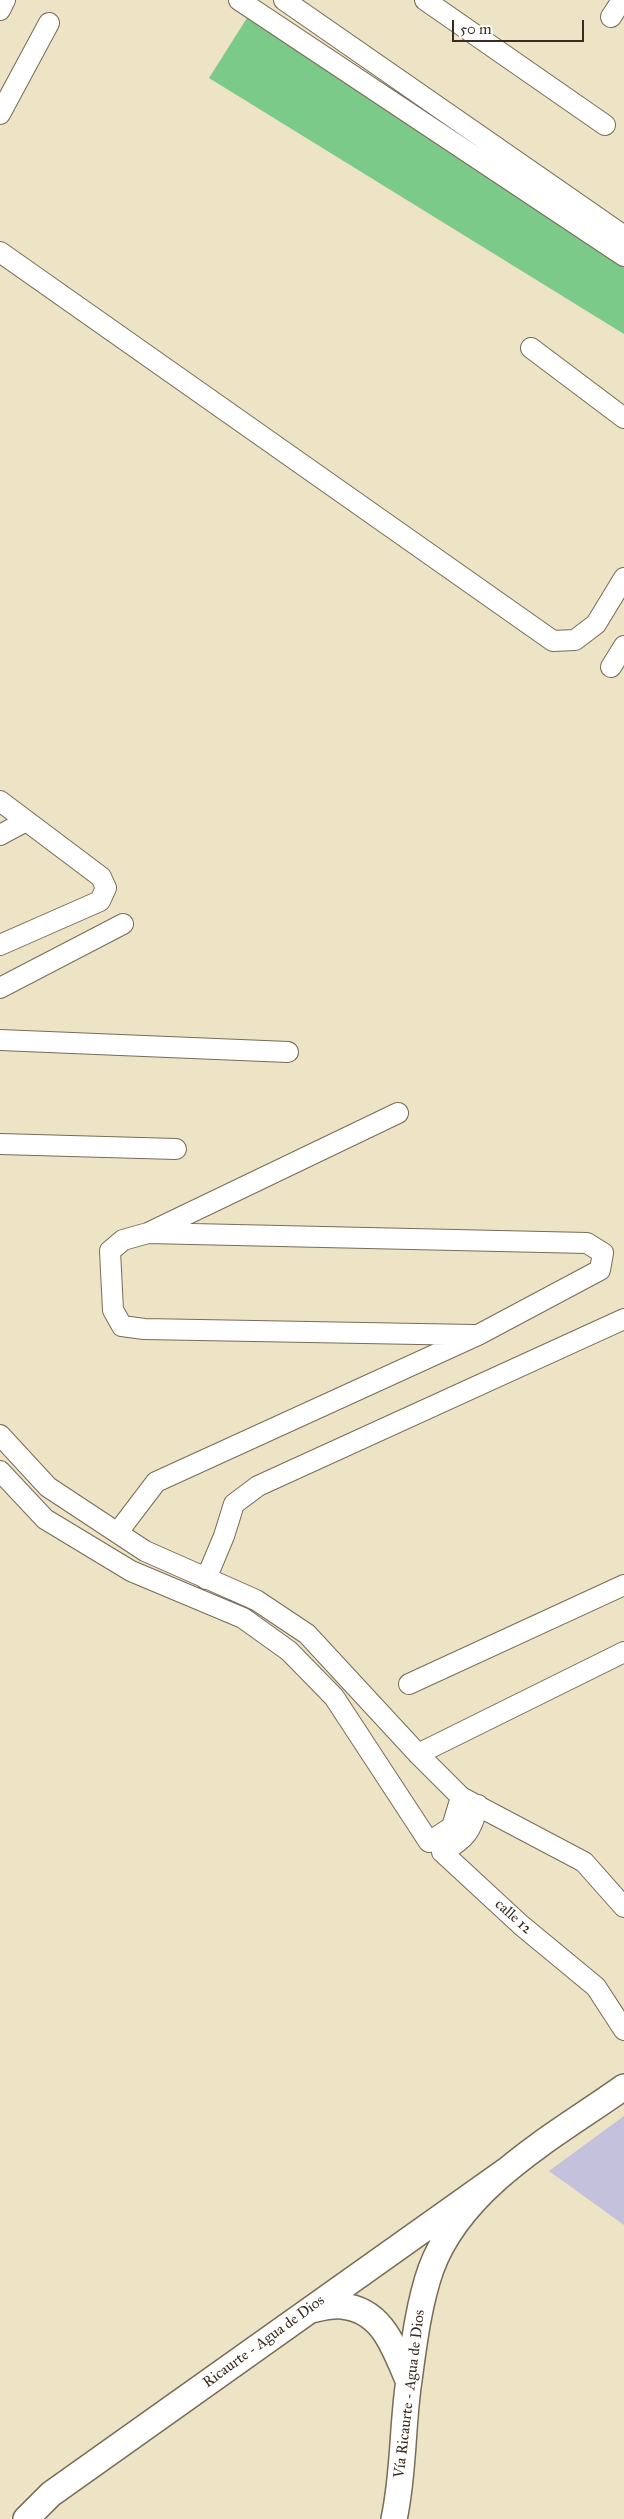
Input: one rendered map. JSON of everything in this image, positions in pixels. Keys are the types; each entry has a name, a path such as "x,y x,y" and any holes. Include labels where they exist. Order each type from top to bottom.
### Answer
{"street":[{"path":"0,10 5,0"},
{"path":"239,0 624,256"},
{"path":"284,0 305,6 624,236"},
{"path":"426,0 605,125"},
{"path":"611,17 622,0"},
{"path":"0,114 49,22"},
{"path":"0,252 553,641 575,640 596,624 624,578"},
{"path":"531,348 624,418"},
{"path":"611,667 624,646"},
{"path":"0,801 101,877 106,888 100,901 0,945"},
{"path":"0,834 26,821"},
{"path":"0,988 123,924"},
{"path":"0,1040 288,1052"},
{"path":"398,1113 148,1233 123,1240 110,1251 113,1310 122,1326 144,1329 478,1335"},
{"path":"0,1144 176,1149"},
{"path":"118,1532 156,1482 478,1335 600,1270 603,1253 587,1243 148,1233"},
{"path":"206,1579 224,1536 234,1504 258,1486 624,1319"},
{"path":"0,1435 48,1487 145,1550 256,1600 307,1634 418,1754 470,1801 584,1862 624,1907"},
{"path":"0,1471 45,1519 131,1571 243,1618 289,1651 334,1697 429,1842 452,1827 470,1801"},
{"path":"131,1571 145,1550"},
{"path":"409,1684 624,1586"},
{"path":"243,1618 256,1600"},
{"path":"418,1754 624,1652"},
{"name":"calle 12","path":"470,1801 475,1819 461,1842 442,1852 521,1925 596,1987 624,2030"},
{"name":"Vía Ricaurte - Agua de Dios","path":"394,2519 408,2380 424,2290 442,2246 465,2211 507,2170 624,2087"},
{"name":"Ricaurte - Agua de Dios","path":"26,2519 51,2494 507,2170"},
{"path":"308,2310 341,2306 366,2312 386,2331 408,2380"}],"shaded area":[{"path":"624,2116 624,2225 549,2171"}],"green space":[{"path":"247,18 624,264 624,334 209,78"}]}
